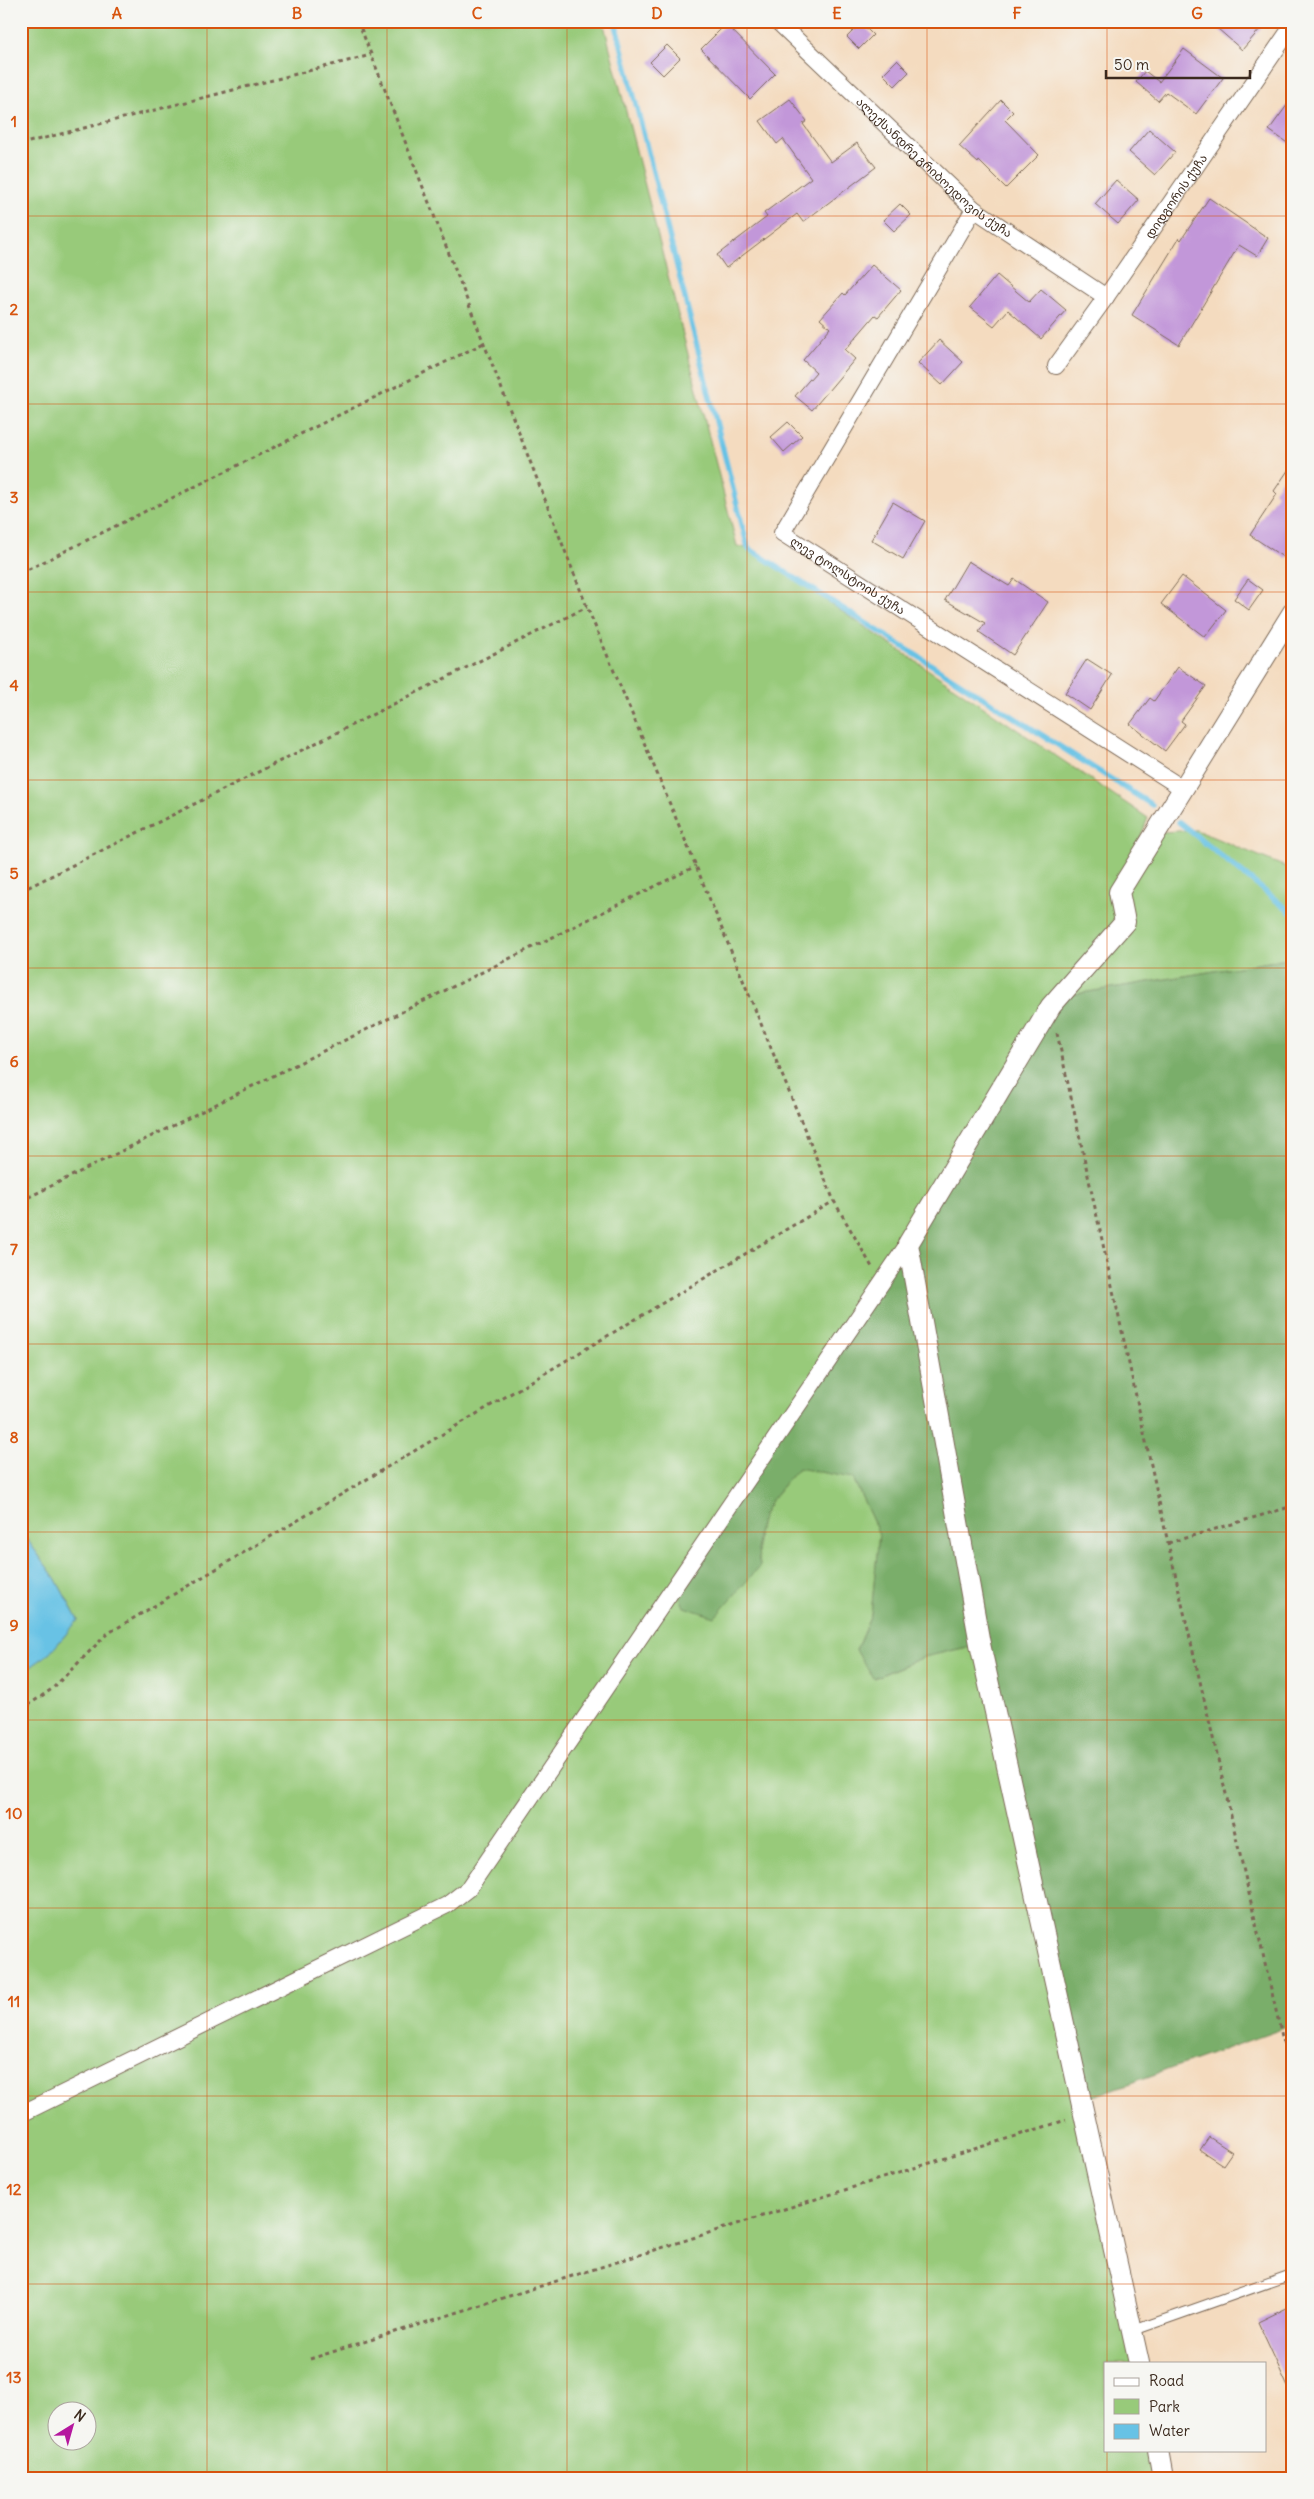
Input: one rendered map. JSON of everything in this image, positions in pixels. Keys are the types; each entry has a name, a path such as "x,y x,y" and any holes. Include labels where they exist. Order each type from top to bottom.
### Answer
{"street":[{"name":"ალექსანდრე გრიბოედოვის ქუჩა","path":"777,21 974,209 1106,296"},
{"name":"დიდგორის ქუჩა","path":"1056,366 1293,25"},
{"name":"ლევ ტოლსტოის ქუჩა","path":"974,209 782,533 1182,788"},
{"path":"21,2114 448,1905 469,1888 708,1538 880,1281 908,1244 1051,1006 1125,922 1119,892 1293,612"},
{"path":"908,1244 980,1644 1139,2362"},
{"path":"1158,2452 1163,2478"}],"lane":[{"path":"1132,2331 1293,2274"}],"path":[{"path":"358,21 587,607 834,1201 880,1281"},
{"path":"21,144 371,55"},
{"path":"21,573 484,343"},
{"path":"21,891 587,607"},
{"path":"21,1201 696,866"},
{"path":"1051,1006 1168,1543 1293,2084"},
{"path":"21,1710 52,1689 107,1634 834,1201"},
{"path":"1168,1543 1293,1506"},
{"path":"310,2359 1083,2115"}],"green space":[{"path":"21,21 603,21 737,546 748,548 1148,818 1119,891 1162,832 1196,830 1293,870 1293,958 1058,997 908,1244 708,1538 760,1566 758,1535 760,1522 771,1501 799,1467 853,1478 879,1534 871,1615 856,1650 874,1678 924,1657 980,1644 1139,2362 1104,2362 1104,2452 1158,2452 1163,2478 21,2478 21,1674 50,1653 78,1620 55,1578 21,1531"},
{"path":"1293,958 1293,2025 1080,2101 980,1644 924,1657 873,1678 856,1650 871,1615 879,1534 853,1478 798,1468 771,1501 760,1522 758,1549 760,1566 715,1617 684,1607 676,1586 1058,997"}],"water":[{"path":"21,1531 55,1578 78,1620 50,1653 21,1674"}],"building":[{"path":"1209,21 1267,21 1242,50"},
{"path":"861,23 873,35 859,49 847,37"},
{"path":"726,24 775,74 750,99 701,49"},
{"path":"667,45 680,58 663,75 650,62"},
{"path":"1184,49 1223,78 1196,114 1166,92 1158,101 1136,82 1145,71 1159,82"},
{"path":"897,60 909,72 895,86 883,74"},
{"path":"1293,97 1293,147 1269,130"},
{"path":"790,99 807,121 803,124 831,162 857,143 876,167 803,222 797,214 726,268 717,255 767,217 764,213 811,178 783,139 777,144 760,121"},
{"path":"1001,100 1013,112 1005,120 1039,155 1006,188 979,161 978,163 959,146"},
{"path":"1149,129 1175,152 1155,175 1129,152"},
{"path":"1116,180 1139,200 1118,224 1095,204"},
{"path":"1209,198 1268,238 1257,256 1239,245 1179,345 1132,315 1179,238 1181,240"},
{"path":"900,204 911,215 894,231 883,220"},
{"path":"872,265 901,290 878,317 875,315 845,350 855,359 812,410 795,396 816,372 803,360 830,328 820,319"},
{"path":"997,275 1029,302 1041,289 1066,310 1041,339 1008,310 994,326 970,307"},
{"path":"939,340 963,362 942,385 918,363"},
{"path":"788,422 802,436 784,452 771,437"},
{"path":"1293,463 1293,548 1286,559 1250,535 1277,494 1274,491"},
{"path":"893,502 925,521 903,559 871,540"},
{"path":"968,561 1009,586 1014,579 1048,602 1013,655 979,632 985,623 945,600"},
{"path":"1182,576 1226,610 1205,637 1161,604"},
{"path":"1248,579 1263,590 1249,610 1234,599"},
{"path":"1087,659 1112,675 1090,710 1065,693"},
{"path":"1178,667 1206,686 1181,721 1185,724 1165,751 1130,724 1150,698 1154,701"},
{"path":"1209,2137 1232,2152 1223,2165 1200,2150"},
{"path":"1293,2305 1293,2398 1258,2322"}],"waterway":[{"path":"615,21 748,548 1152,805"},
{"path":"1179,822 1293,914"}]}
